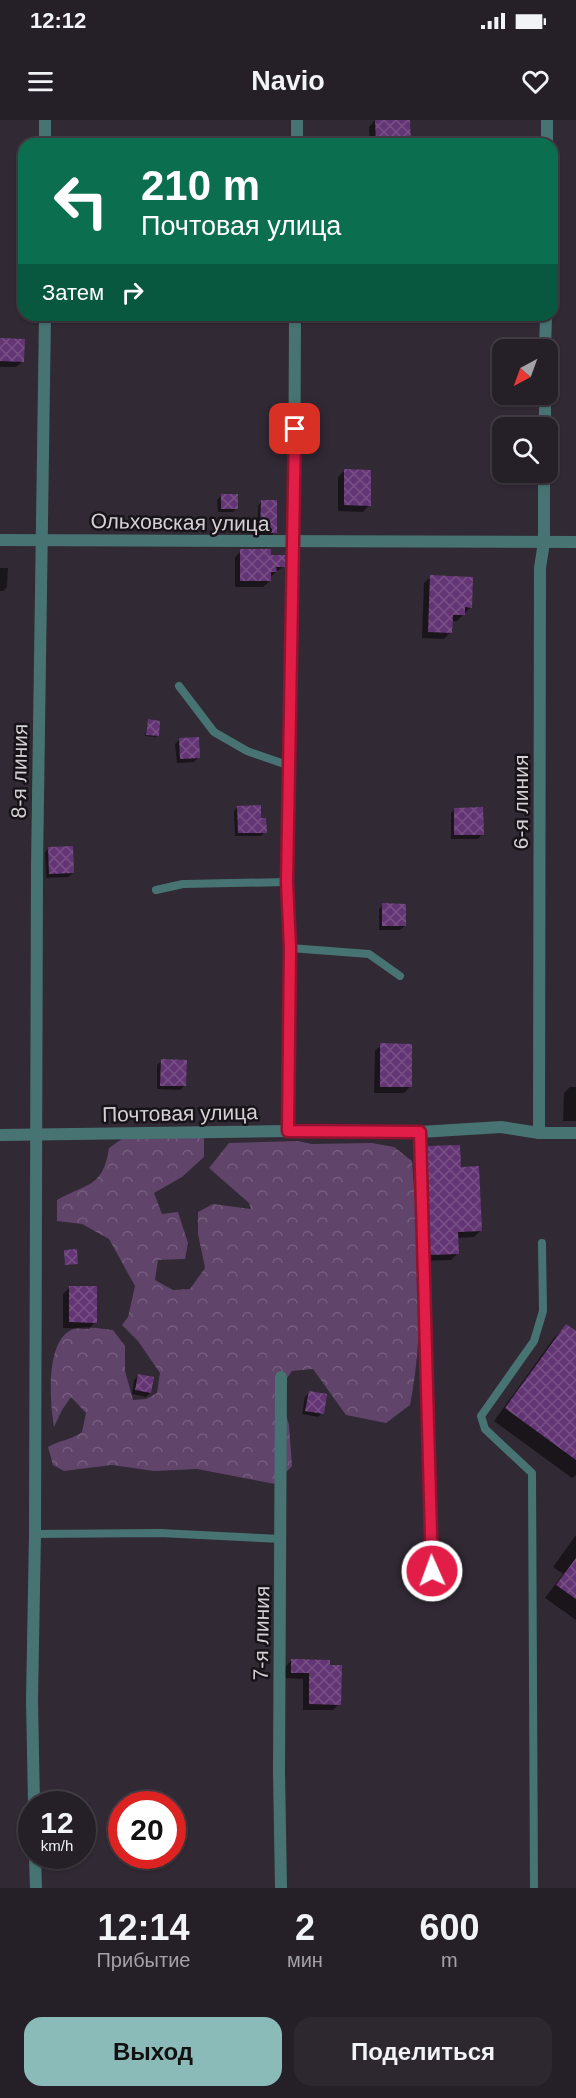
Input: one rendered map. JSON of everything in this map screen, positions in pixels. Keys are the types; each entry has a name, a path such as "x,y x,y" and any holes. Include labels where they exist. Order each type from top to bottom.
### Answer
{"street":[{"path":"45,120 45,138"},
{"path":"297,120 297,138"},
{"path":"547,138 548,120"},
{"name":"8-я линия","path":"34,1791 32,1700 35,1534 37,867 45,321"},
{"path":"288,1131 290,948 287,882 296,321"},
{"path":"545,339 546,321"},
{"name":"6-я линия","path":"539,1133 540,568 544,542 544,483"},
{"name":"Ольховская улица","path":"0,540 576,542"},
{"name":"Почтовая улица","path":"0,1135 288,1131 420,1132 501,1127 539,1133 576,1133"},
{"name":"7-я линия","path":"281,1377 279,1772 281,1888"},
{"path":"35,1869 36,1888"}],"lane":[{"path":"179,686 214,732 247,751 290,766"},
{"path":"156,890 183,884 287,882"},
{"path":"290,948 369,954 400,976"},
{"path":"420,1132 432,1593"},
{"path":"534,1888 532,1473 484,1430 481,1416 534,1341 543,1311 542,1243"},
{"path":"35,1534 160,1533 281,1539"}],"green space":[{"path":"126,1136 204,1137 204,1157 182,1177 154,1193 162,1214 178,1212 188,1243 185,1259 158,1260 155,1280 173,1290 190,1289 205,1268 198,1234 198,1212 213,1204 251,1209 249,1203 209,1168 229,1143 298,1141 312,1144 372,1143 394,1147 412,1161 419,1314 418,1345 410,1405 386,1423 346,1415 313,1369 292,1371 279,1390 289,1425 292,1466 275,1484 197,1469 154,1471 112,1465 64,1471 53,1465 48,1447 82,1432 86,1413 71,1397 54,1427 51,1404 53,1360 63,1337 71,1330 86,1328 113,1330 125,1346 125,1371 133,1400 146,1399 157,1393 160,1373 138,1341 122,1325 128,1317 135,1286 109,1239 82,1224 57,1221 57,1200 98,1178 103,1171 109,1148"}],"building":[{"path":"375,120 410,120 411,138 376,138"},
{"path":"0,338 25,339 24,362 0,361"},
{"path":"344,469 371,470 371,506 344,505"},
{"path":"221,494 238,494 238,509 221,509"},
{"path":"261,500 277,500 277,533 260,533"},
{"path":"240,549 271,549 271,555 285,555 285,567 276,567 277,572 271,572 271,581 240,581"},
{"path":"430,575 473,577 472,608 465,607 465,615 453,615 452,633 428,632"},
{"path":"148,719 160,721 159,736 146,735"},
{"path":"199,737 200,758 180,759 179,738"},
{"path":"261,805 261,818 266,818 267,833 238,833 237,806"},
{"path":"483,807 484,835 454,835 454,808"},
{"path":"73,846 74,873 49,874 48,847"},
{"path":"382,903 406,904 406,926 382,926"},
{"path":"380,1043 412,1044 412,1087 380,1087"},
{"path":"161,1059 187,1060 186,1086 160,1086"},
{"path":"460,1145 461,1167 479,1166 482,1231 458,1232 459,1254 429,1255 426,1146"},
{"path":"77,1249 78,1264 65,1265 64,1250"},
{"path":"69,1286 97,1286 97,1323 69,1322"},
{"path":"566,1324 576,1331 576,1460 505,1408"},
{"path":"138,1374 154,1377 151,1393 135,1390"},
{"path":"309,1391 327,1394 324,1414 305,1411"},
{"path":"576,1558 576,1599 556,1585"},
{"path":"291,1659 330,1660 330,1665 342,1665 341,1705 309,1704 309,1673 291,1673"}],"route":[{"path":"295,429 287,882 290,948 288,1131 420,1132 432,1571"}]}
